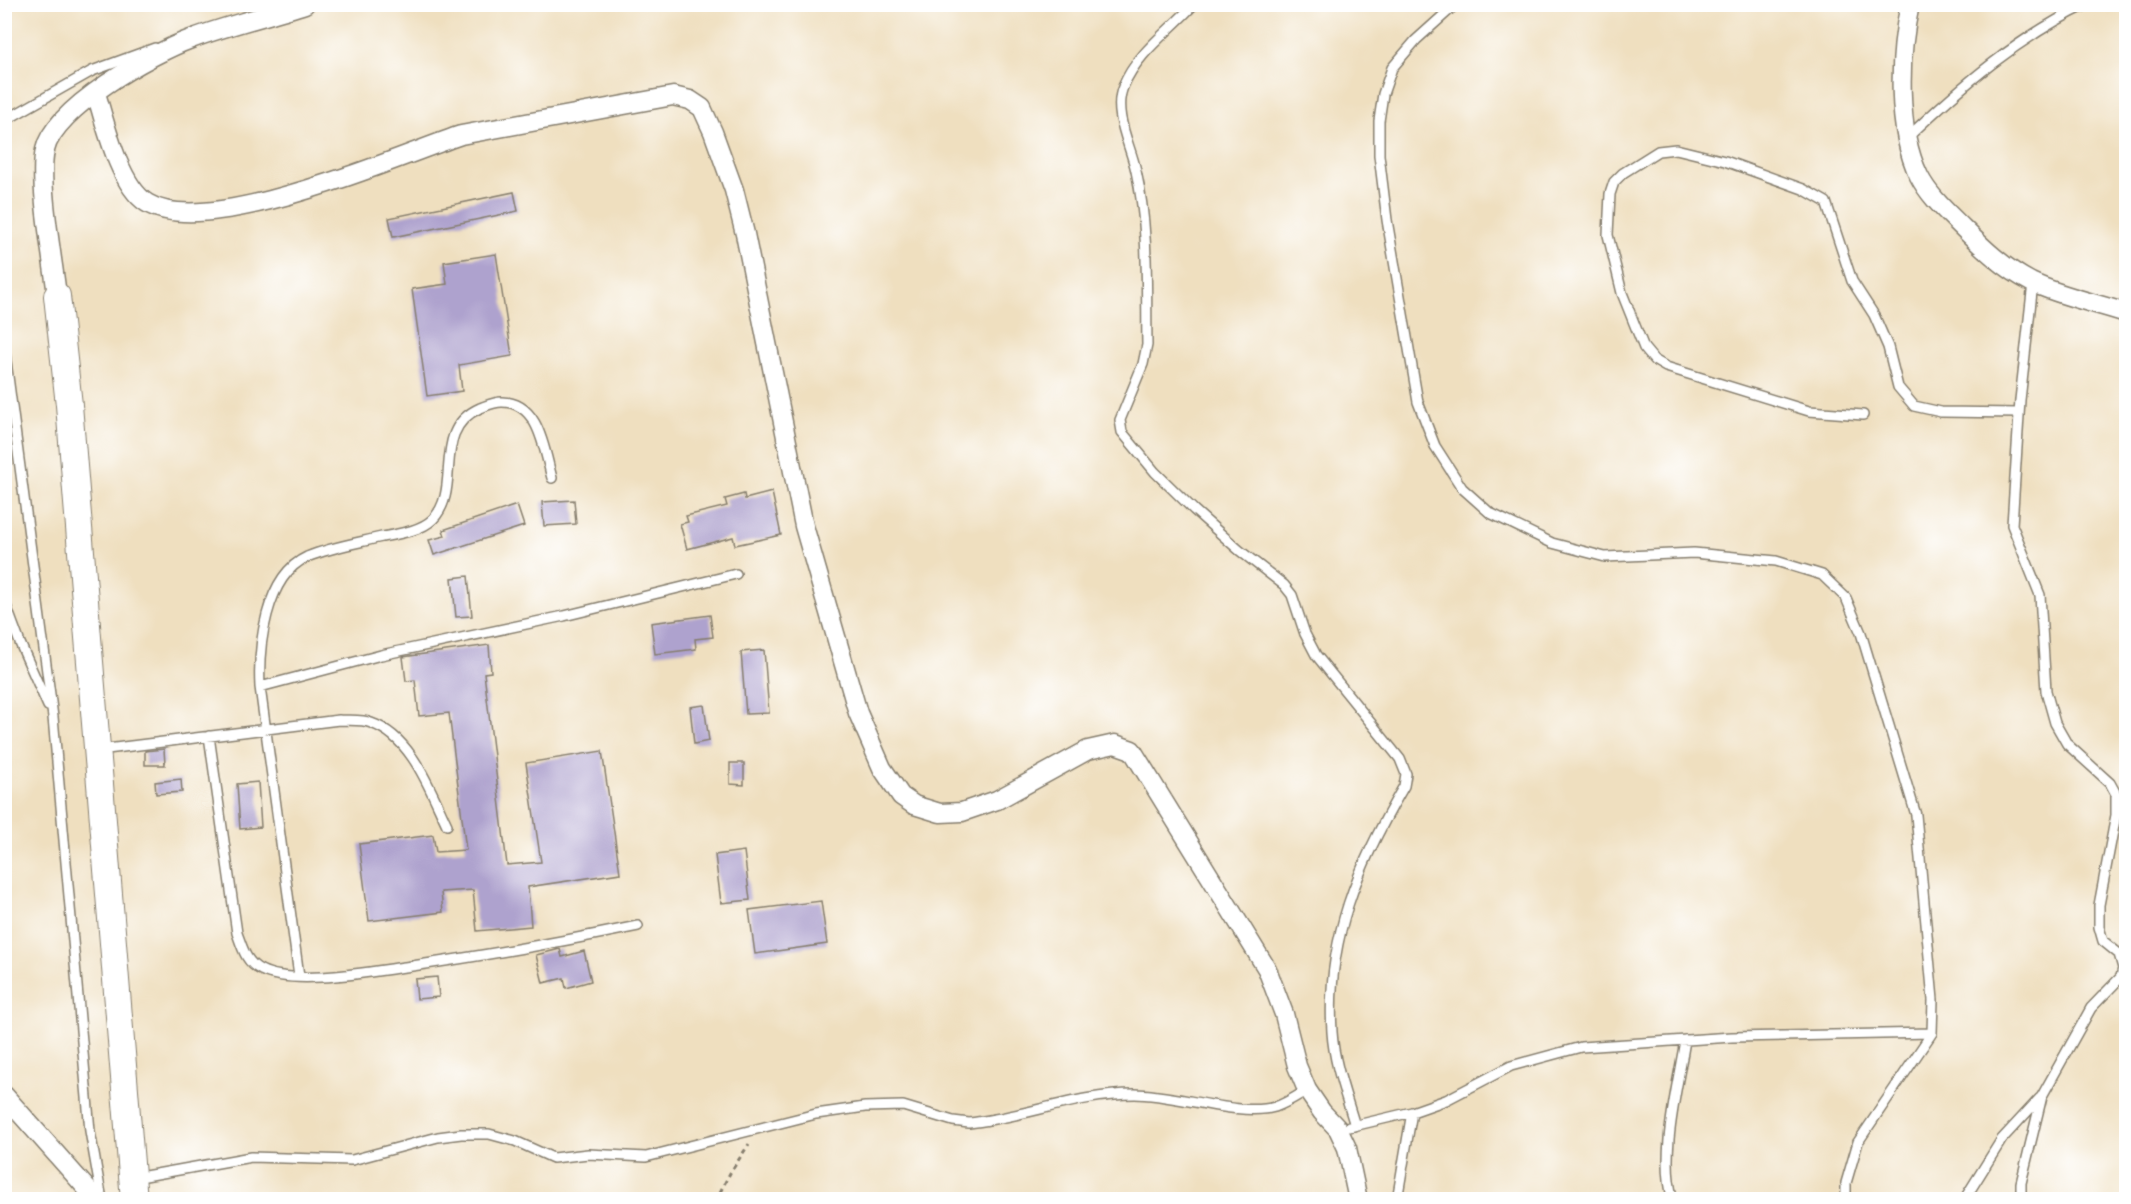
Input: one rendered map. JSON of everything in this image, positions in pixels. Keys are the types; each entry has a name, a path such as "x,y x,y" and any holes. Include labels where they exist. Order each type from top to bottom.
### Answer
{"street":[{"path":"133,1189 70,417 44,173 45,151 50,135 61,121 120,75 189,39 305,4"},
{"path":"1911,4 1903,38 1904,122 1918,175 1930,194 1990,255 2033,283 2127,313"},
{"path":"96,93 111,142 126,179 146,202 178,212 229,209 278,198 461,135 489,129 581,115 673,96 690,100 702,108 734,190 745,234 804,526 858,713 882,768 901,796 914,806 940,813 962,812 997,800 1088,750 1115,744 1132,750 1267,969 1284,1014 1297,1066 1307,1090 1322,1112 1346,1127 1347,1148 1358,1200"},
{"path":"4,1095 100,1200"}],"lane":[{"path":"1194,4 1133,68 1122,89 1120,107 1122,124 1137,172 1144,211 1147,345 1143,364 1120,420 1122,432 1155,472 1239,550 1284,585 1292,595 1305,634 1316,655 1336,683 1387,741 1400,759 1406,774 1404,786 1361,867 1346,905 1336,944 1331,986 1332,1034 1346,1127 1412,1112 1446,1100 1511,1066 1581,1047 1685,1040 1932,1033"},
{"path":"1456,4 1416,40 1392,68 1383,94 1379,155 1387,220 1418,402 1435,446 1462,488 1490,513 1552,543 1605,556 1694,553 1776,561 1822,575 1846,598 1861,633 1916,815 1933,999 1932,1033 1858,1142 1846,1183 1846,1200"},
{"path":"1907,138 1992,64 2055,20 2088,4"},
{"path":"4,121 92,71 153,48 189,39"},
{"path":"1863,415 1809,411 1666,367 1654,360 1644,348 1622,293 1608,235 1610,194 1614,182 1623,172 1658,151 1676,149 1725,160 1820,197 1831,211 1852,281 1874,315 1888,347 1898,387 1914,406 1941,412 2019,413"},
{"path":"1964,1200 2002,1139 2042,1096 2091,1008 2121,977 2123,968 2119,954 2103,941 2099,927 2099,905 2116,815 2116,794 2110,783 2067,744 2055,723 2046,691 2040,595 2012,525 2019,413 2033,283"},
{"path":"4,346 53,717 90,1131 100,1200"},
{"path":"299,976 259,663 263,629 274,596 289,570 306,558 409,531 432,521 442,507 446,492 447,462 455,432 469,413 495,402 513,402 529,412 539,430 552,478"},
{"path":"261,687 381,655 564,616 736,574"},
{"path":"4,600 20,643 53,717"},
{"path":"97,750 339,720 371,722 394,736 417,765 447,825"},
{"path":"209,736 230,897 237,933 245,956 259,970 275,976 349,975 472,958 638,926"},
{"path":"1673,1200 1669,1185 1671,1132 1685,1040"},
{"path":"133,1189 251,1157 352,1160 438,1137 461,1134 489,1134 514,1141 553,1158 588,1154 646,1157 816,1114 865,1107 903,1106 953,1121 969,1123 1095,1096 1136,1094 1181,1097 1236,1107 1274,1107 1307,1090"},
{"path":"2021,1200 2021,1183 2042,1096"},
{"path":"1397,1200 1412,1112"}],"path":[{"path":"716,1200 730,1173 761,1128"}],"building":[{"path":"514,192 518,211 393,237 389,218"},
{"path":"496,254 512,356 459,365 462,391 427,396 412,289 447,284 444,262"},
{"path":"772,492 781,535 735,545 733,537 687,549 680,524 688,522 686,516 727,506 725,499 744,494 745,499"},
{"path":"574,500 576,524 544,526 542,502"},
{"path":"517,505 524,526 434,555 429,540 445,536 443,530"},
{"path":"468,576 472,616 456,617 452,578"},
{"path":"710,615 713,637 695,639 696,649 655,654 651,623"},
{"path":"489,645 491,672 484,673 507,865 541,862 526,763 602,751 620,873 528,887 531,926 477,931 473,890 441,892 443,912 369,921 359,844 433,835 436,852 466,850 449,713 419,716 415,680 406,681 403,657"},
{"path":"764,650 769,713 746,714 741,652"},
{"path":"704,705 709,741 694,744 690,707"},
{"path":"164,749 165,765 145,765 145,751"},
{"path":"730,763 744,763 744,785 730,784"},
{"path":"181,779 182,792 156,794 155,782"},
{"path":"258,782 261,827 240,829 237,784"},
{"path":"744,851 750,900 721,903 715,855"},
{"path":"821,901 827,944 755,954 749,910"},
{"path":"560,949 562,957 584,951 591,981 566,988 564,978 543,983 536,955"},
{"path":"437,977 439,997 417,999 415,979"}]}
